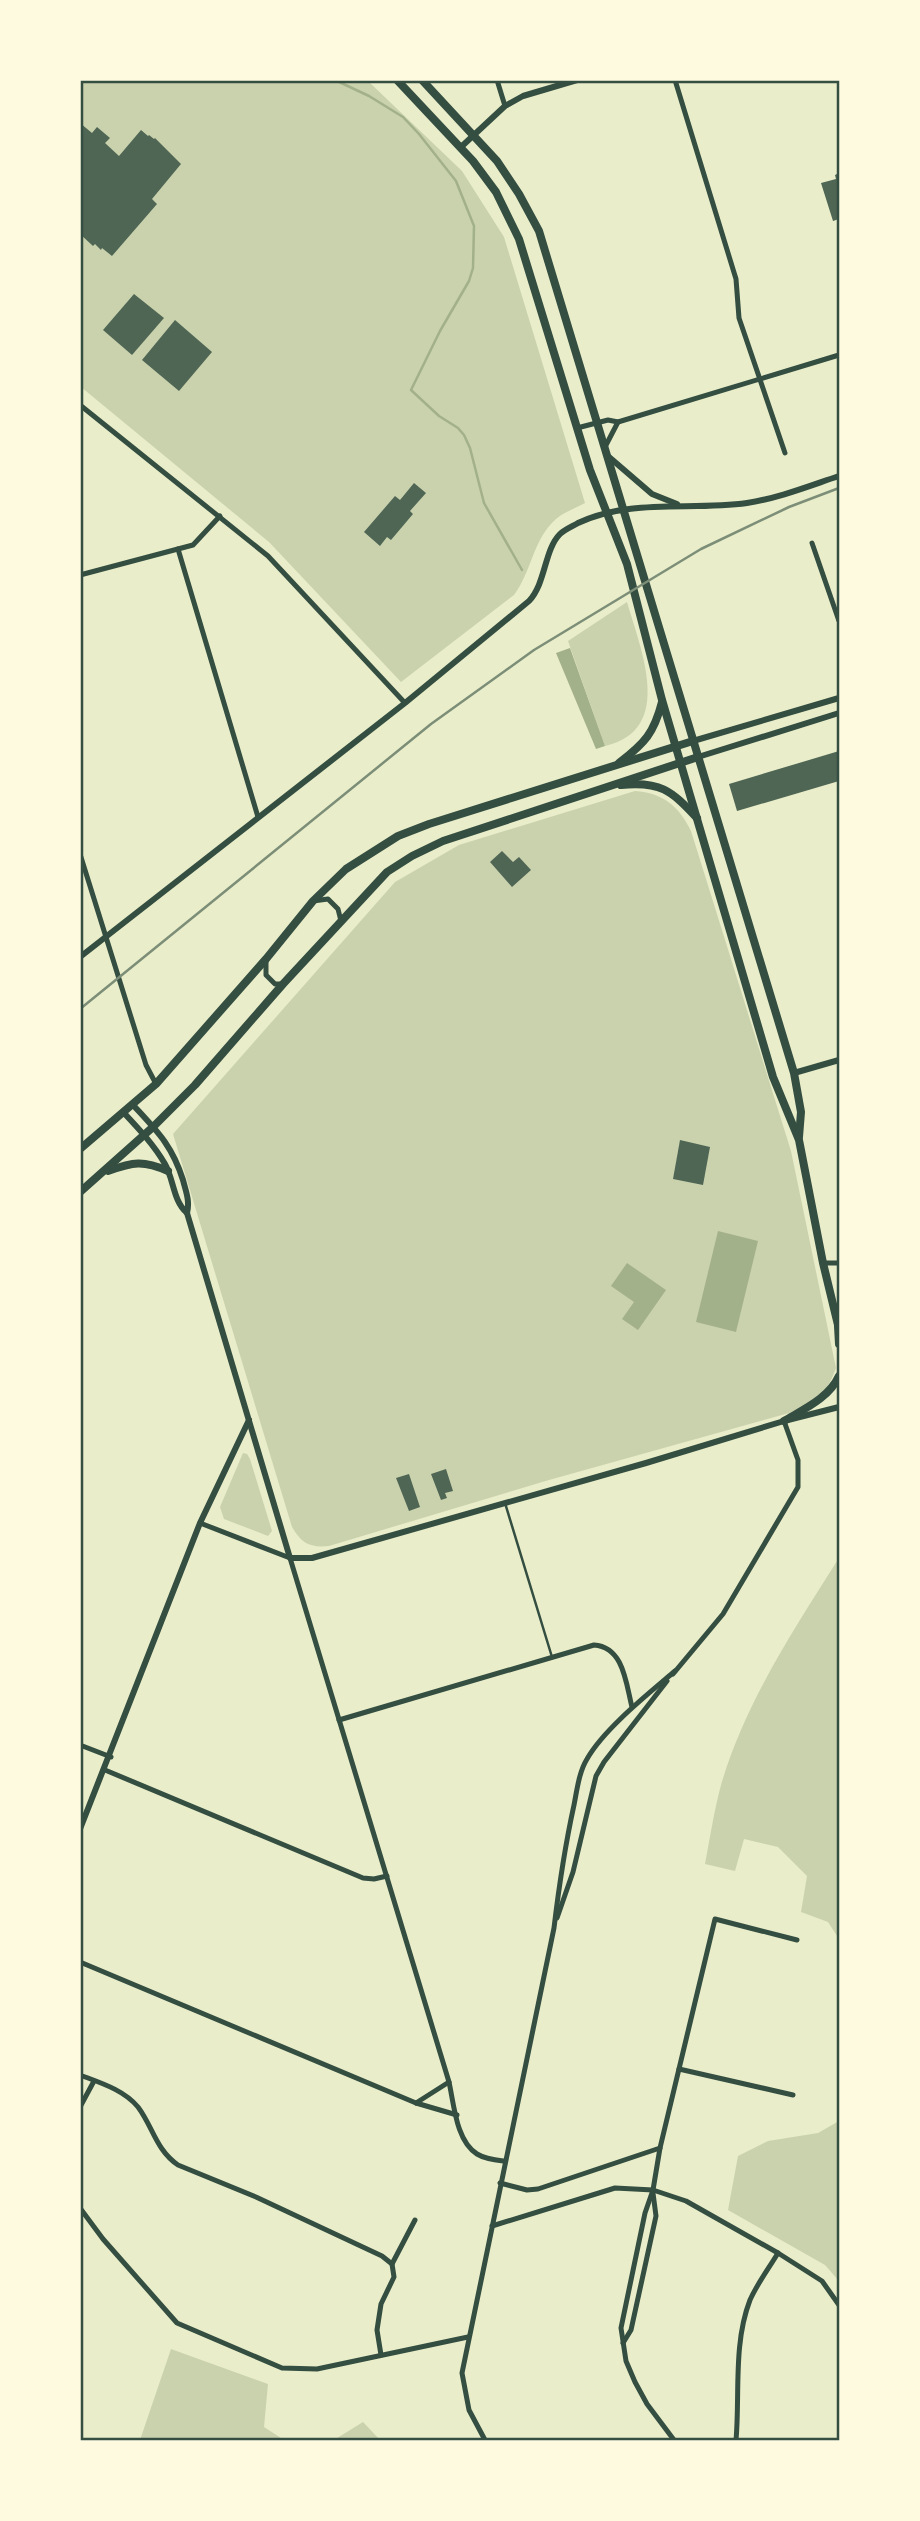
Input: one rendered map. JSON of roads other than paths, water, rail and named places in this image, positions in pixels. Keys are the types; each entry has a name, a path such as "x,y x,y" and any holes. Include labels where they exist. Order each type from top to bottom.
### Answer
{"main road":[{"path":"397,80 461,146 496,192 519,239 577,428 606,513 627,564 662,700 773,1077 799,1140 823,1263 839,1326 839,1344"},
{"path":"422,80 504,171 539,231 794,1073 801,1112 799,1140"},
{"path":"619,763 652,732 662,700"},
{"path":"80,1149 156,1084 313,901 345,869 398,836 429,824 693,741"},
{"path":"80,1192 153,1127 220,1058 283,984 387,872 443,841 698,757"},
{"path":"606,786 644,783 655,785 677,797 699,820"},
{"path":"103,1173 136,1162 153,1164 168,1171"},
{"path":"784,1421 819,1400 833,1387 839,1376"}],"street":[{"path":"497,80 505,106"},
{"path":"461,146 505,106 523,96 578,80"},
{"path":"675,80 736,279 739,318 785,453"},
{"path":"577,428 608,420 618,422 839,355"},
{"path":"80,405 268,556 405,703"},
{"path":"618,422 606,451 652,494 683,507"},
{"path":"80,957 405,703 536,594 546,562 559,534 576,524 624,509 748,503 839,476"},
{"path":"80,575 193,545 220,516"},
{"path":"812,543 839,621"},
{"path":"178,549 258,817"},
{"path":"693,741 839,698"},
{"path":"698,757 839,713"},
{"path":"80,854 146,1065 156,1084"},
{"path":"313,901 328,899 338,909 341,921"},
{"path":"266,959 266,975 275,984 283,984"},
{"path":"794,1073 839,1060"},
{"path":"133,1105 168,1144 177,1162 189,1203 187,1213 449,2082 461,2132 468,2147 484,2158 504,2161"},
{"path":"124,1113 144,1135 168,1171 179,1207 187,1213"},
{"path":"823,1263 839,1263"},
{"path":"201,1523 290,1558 312,1558 839,1407"},
{"path":"80,1829 111,1757 201,1523 249,1420"},
{"path":"554,1928 573,1872 596,1776 675,1671 723,1614 798,1487 798,1460 784,1421"},
{"path":"339,1720 594,1645 608,1647 618,1658 632,1707"},
{"path":"485,2441 469,2410 462,2373 554,1928 560,1870 584,1766 592,1752 632,1707 675,1671"},
{"path":"80,1745 111,1757"},
{"path":"105,1770 363,1878 387,1876"},
{"path":"674,2441 647,2404 635,2382 626,2361 621,2328 645,2213 653,2190 660,2148 715,1919 797,1940"},
{"path":"80,1962 416,2103 457,2115"},
{"path":"680,2069 793,2095"},
{"path":"80,2075 128,2097 143,2116 167,2158 178,2165 300,2217 382,2256 392,2264"},
{"path":"80,2107 94,2081"},
{"path":"416,2103 449,2082"},
{"path":"500,2183 527,2190 538,2189 660,2148"},
{"path":"492,2227 614,2188 653,2190 686,2201 778,2253 822,2281 839,2305"},
{"path":"623,2343 631,2330 656,2216 653,2190"},
{"path":"80,2208 103,2239 177,2323 282,2368 317,2369 468,2337"},
{"path":"381,2356 378,2339 381,2304 394,2277 392,2264 415,2220"},
{"path":"736,2441 744,2323 751,2298 778,2253"}],"lane":[{"path":"505,1503 552,1657"}],"waterway":[{"path":"335,80 369,96 403,117 456,181 474,226 473,268 469,281 440,331 411,390 464,435 484,503 522,570"}],"railway":[{"path":"80,1009 431,724 534,650 701,549 789,507 839,488"}]}
